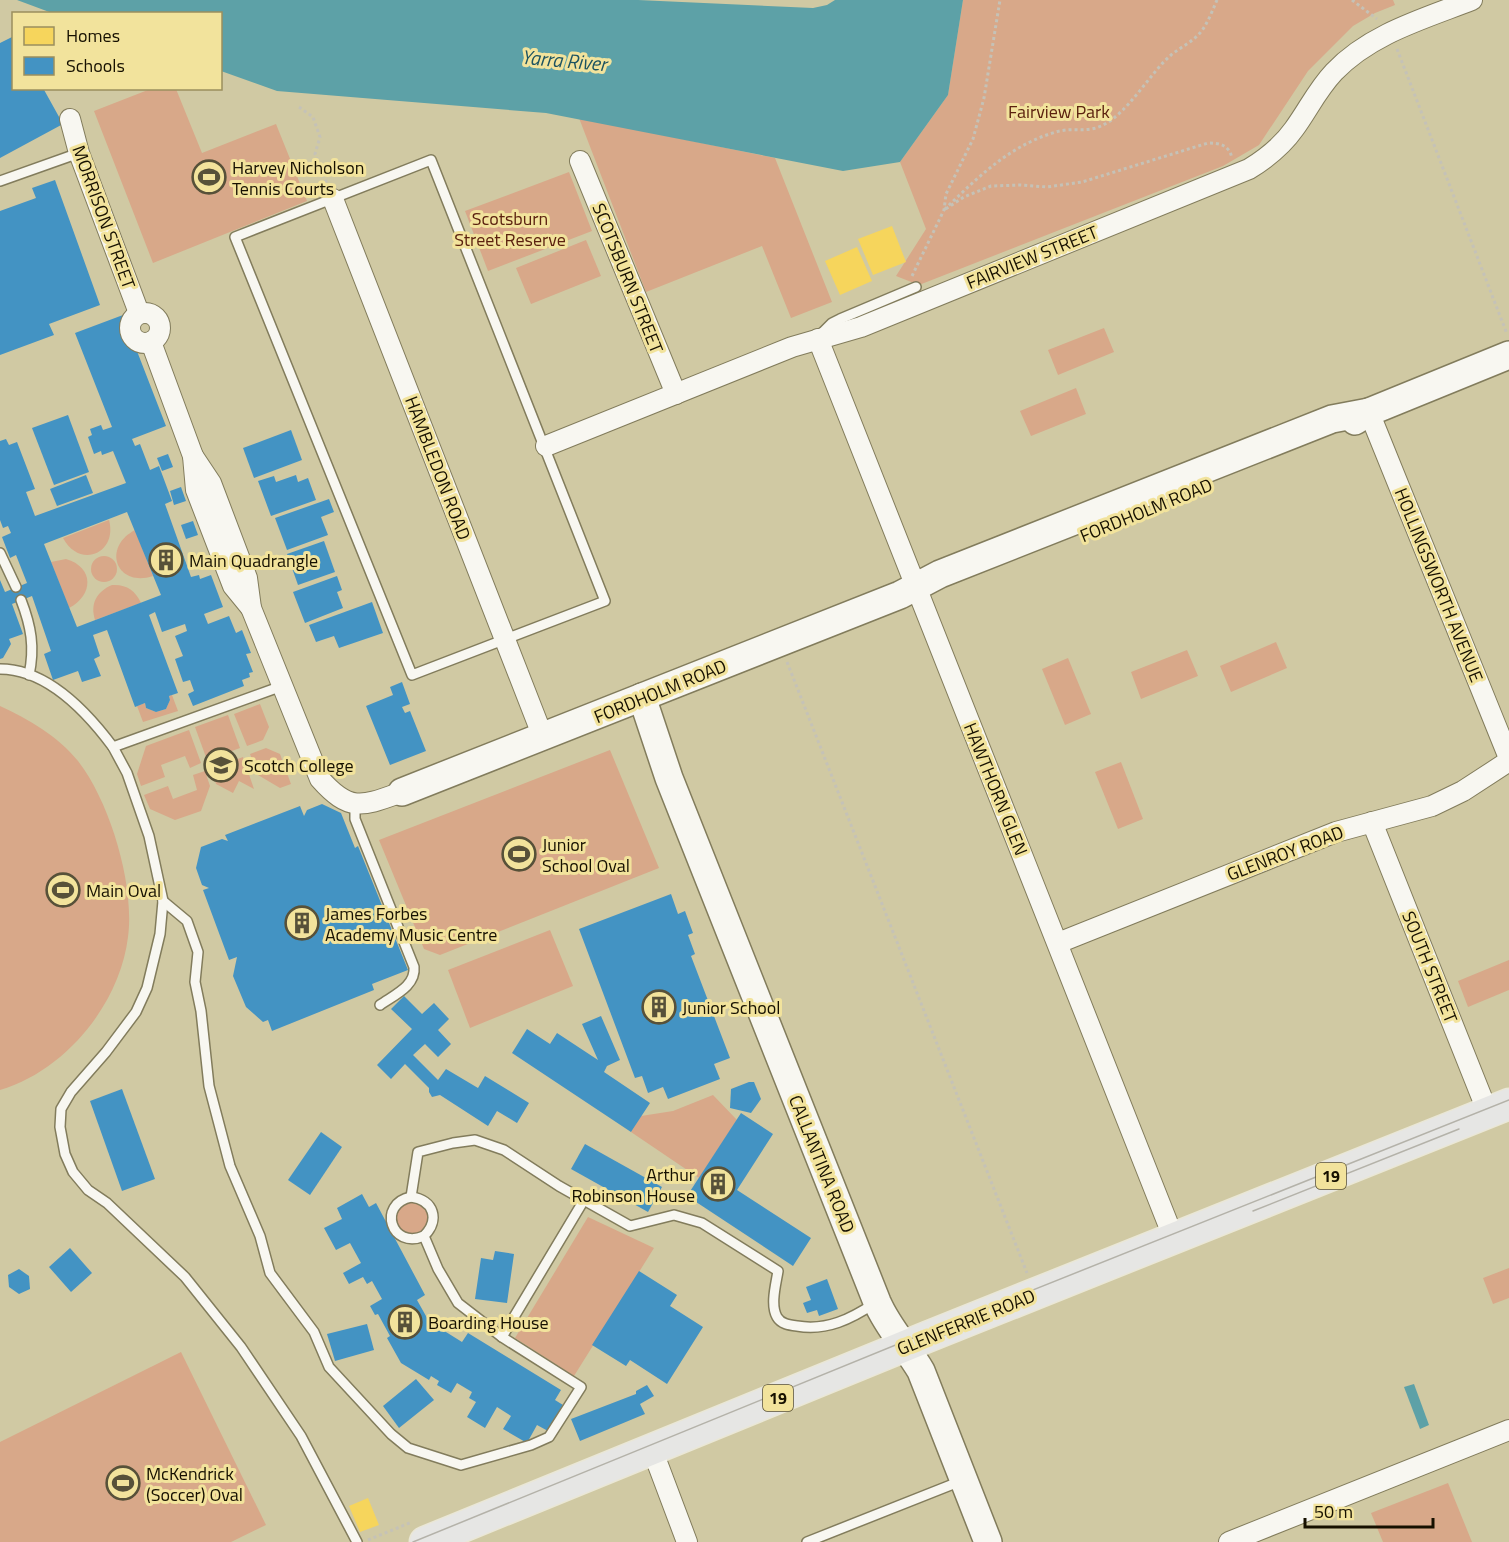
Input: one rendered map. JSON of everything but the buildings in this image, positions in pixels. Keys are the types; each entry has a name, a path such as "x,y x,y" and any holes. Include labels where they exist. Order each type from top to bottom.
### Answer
{"main road":[{"name":"GLENFERRIE ROAD","path":"424,1542 1498,1109"}],"street":[{"name":"FAIRVIEW STREET","path":"546,446 792,347 861,327 1238,174 1259,162 1283,142 1320,89 1347,59 1374,40 1472,0"},
{"name":"MORRISON STREET","path":"70,119 79,153 139,314 144,312 153,315 159,322 158,336 151,342 193,456 196,489 233,586 251,608 320,779 340,798 355,804"},
{"name":"SCOTSBURN STREET","path":"580,161 676,394"},
{"name":"HAMBLEDON ROAD","path":"333,199 543,737"},
{"name":"HAWTHORN GLEN","path":"818,339 1174,1239"},
{"name":"FORDHOLM ROAD","path":"402,792 917,588 940,574 1332,418 1369,412 1509,355"},
{"name":"HOLLINGSWORTH AVENUE","path":"1369,412 1509,759"},
{"name":"CALLANTINA ROAD","path":"636,700 653,757 669,778 877,1302 889,1327 921,1371 988,1542"},
{"name":"GLENROY ROAD","path":"1058,943 1336,832 1415,812 1449,799 1509,759"},
{"path":"355,804 368,804 402,792"},
{"name":"SOUTH STREET","path":"1372,822 1498,1109"},
{"path":"1229,1542 1509,1430"},
{"path":"652,1449 687,1542"}],"lane":[{"path":"0,182 79,153"},
{"path":"431,160 546,446 605,601 412,675 235,237 333,199 431,160"},
{"path":"818,339 826,328 840,319 913,283"},
{"path":"0,553 16,587"},
{"path":"21,600 32,635 33,655 29,675"},
{"path":"0,669 15,669 49,686 82,709 98,725 114,747 127,773 149,836 163,902 160,934 147,988 135,1012 106,1052 71,1092 61,1109 60,1127 65,1154 73,1172 88,1190 107,1203 185,1277 241,1347 301,1436 357,1542"},
{"path":"114,747 284,685"},
{"path":"355,804 355,819 415,974 412,981 380,1005"},
{"path":"163,902 187,921 198,952 195,982 201,1011 209,1086 230,1166 260,1236 270,1273 314,1332 329,1367 391,1434 408,1448 461,1465 531,1445 549,1437 581,1387 502,1337 458,1303 443,1278 424,1236"},
{"path":"411,1197 418,1152 475,1140 504,1150 630,1226 674,1215 702,1223 778,1270 774,1310 779,1320 785,1324 805,1327 834,1324 856,1316 877,1302"},
{"path":"411,1197 424,1200 432,1212 432,1226 424,1236 411,1240 394,1229 391,1213 394,1206 411,1197"},
{"path":"502,1337 584,1200"},
{"path":"807,1542 964,1479"},
{"path":"832,1532 836,1542"}],"path":[{"path":"913,283 944,210 946,194 972,139 981,108 1000,0"},
{"path":"944,210 989,168 1016,150 1059,131 1094,129 1108,122 1170,56 1197,37 1204,28 1217,0"},
{"path":"1352,0 1374,16 1390,33 1509,338"},
{"path":"299,106 313,117 320,137 315,154 333,199"},
{"path":"944,210 964,197 991,186 1021,184 1047,187 1082,182 1208,143 1225,145 1229,149 1238,174"},
{"path":"779,643 1035,1294"}],"green space":[{"name":"Fairview Park","path":"963,0 1393,0 1395,5 1353,26 1308,71 1259,145 1223,166 919,285 896,276 926,229 900,162 948,95"},
{"name":"Harvey Nicholson Tennis Courts","path":"148,90 176,90 202,153 276,124 307,201 153,263 94,111"},
{"path":"579,118 775,158 832,302 791,318 762,246 646,292"},
{"name":"Scotsburn Street Reserve","path":"569,172 592,231 488,271 465,211"},
{"path":"586,240 601,276 531,304 516,268"},
{"path":"1104,328 1114,352 1058,375 1048,350"},
{"path":"1076,388 1086,414 1031,436 1020,411"},
{"path":"109,520 108,542 103,549 95,553 87,555 78,553 70,548 63,538"},
{"path":"135,530 153,576 140,578 130,576 118,564 116,556 118,546"},
{"path":"104,556 113,560 117,569 113,578 104,582 95,578 91,569 95,560"},
{"path":"66,559 82,568 87,582 83,596 69,608 51,562"},
{"path":"112,585 130,589 141,603 95,620 93,609 96,599 102,591"},
{"path":"1276,642 1287,668 1231,692 1220,666"},
{"path":"1187,650 1198,676 1141,699 1131,672"},
{"path":"1068,658 1091,714 1065,725 1042,669"},
{"path":"172,695 178,711 143,722 137,706 145,703 146,708 156,712 166,709 170,700 169,696"},
{"path":"260,704 269,727 263,740 247,746 234,714"},
{"name":"Main Oval","path":"0,706 52,736 70,752 90,778 110,821 118,845 128,893 129,916 123,962 114,986 101,1010 85,1032 46,1068 24,1081 0,1090"},
{"path":"228,715 240,748 207,760 195,727"},
{"path":"189,730 201,763 190,768 185,756 161,765 165,777 141,786 137,774 146,746"},
{"path":"266,748 280,754 291,784 280,788 258,775 250,754"},
{"name":"Junior School Oval","path":"610,750 659,868 440,955 424,949 379,840"},
{"path":"243,757 254,789 239,781 233,793 216,784 211,769"},
{"path":"1121,762 1143,819 1118,829 1095,772"},
{"path":"205,771 210,786 201,811 175,820 150,809 144,795 168,786 173,799 197,790 193,775"},
{"path":"550,930 573,986 470,1028 448,970"},
{"path":"1509,960 1509,990 1468,1007 1458,981"},
{"path":"713,1095 737,1120 699,1178 631,1132 641,1116 673,1111"},
{"path":"412,1202 424,1206 428,1218 424,1230 412,1234 400,1230 396,1218 400,1206"},
{"path":"588,1217 654,1248 574,1376 515,1338"},
{"path":"1509,1268 1509,1298 1493,1304 1483,1278"},
{"name":"McKendrick (Soccer) Oval","path":"181,1352 266,1525 231,1542 0,1542 0,1442"},
{"path":"1448,1483 1472,1542 1383,1542 1371,1513"}],"water":[{"name":"Yarra River","path":"17,0 638,0 813,8 827,5 835,0 963,0 948,95 900,162 843,171 546,113 277,91 222,71 222,12 49,12"},
{"path":"1414,1384 1429,1425 1420,1429 1404,1387"}],"tram line":[{"path":"413,1542 925,1333 1509,1100"},
{"path":"1253,1211 1459,1129"},
{"path":"902,1352 952,1332"}],"place":[{"name":"Harvey Nicholson Tennis Courts","path":"209,177"},
{"name":"Main Quadrangle","path":"166,560"},
{"name":"Scotch College","path":"221,765"},
{"name":"Junior School Oval","path":"519,854"},
{"name":"Main Oval","path":"63,890"},
{"name":"James Forbes Academy Music Centre","path":"302,923"},
{"name":"Junior School","path":"659,1007"},
{"name":"Arthur Robinson House","path":"718,1184"},
{"name":"Boarding House","path":"405,1322"},
{"name":"McKendrick (Soccer) Oval","path":"123,1483"}]}
